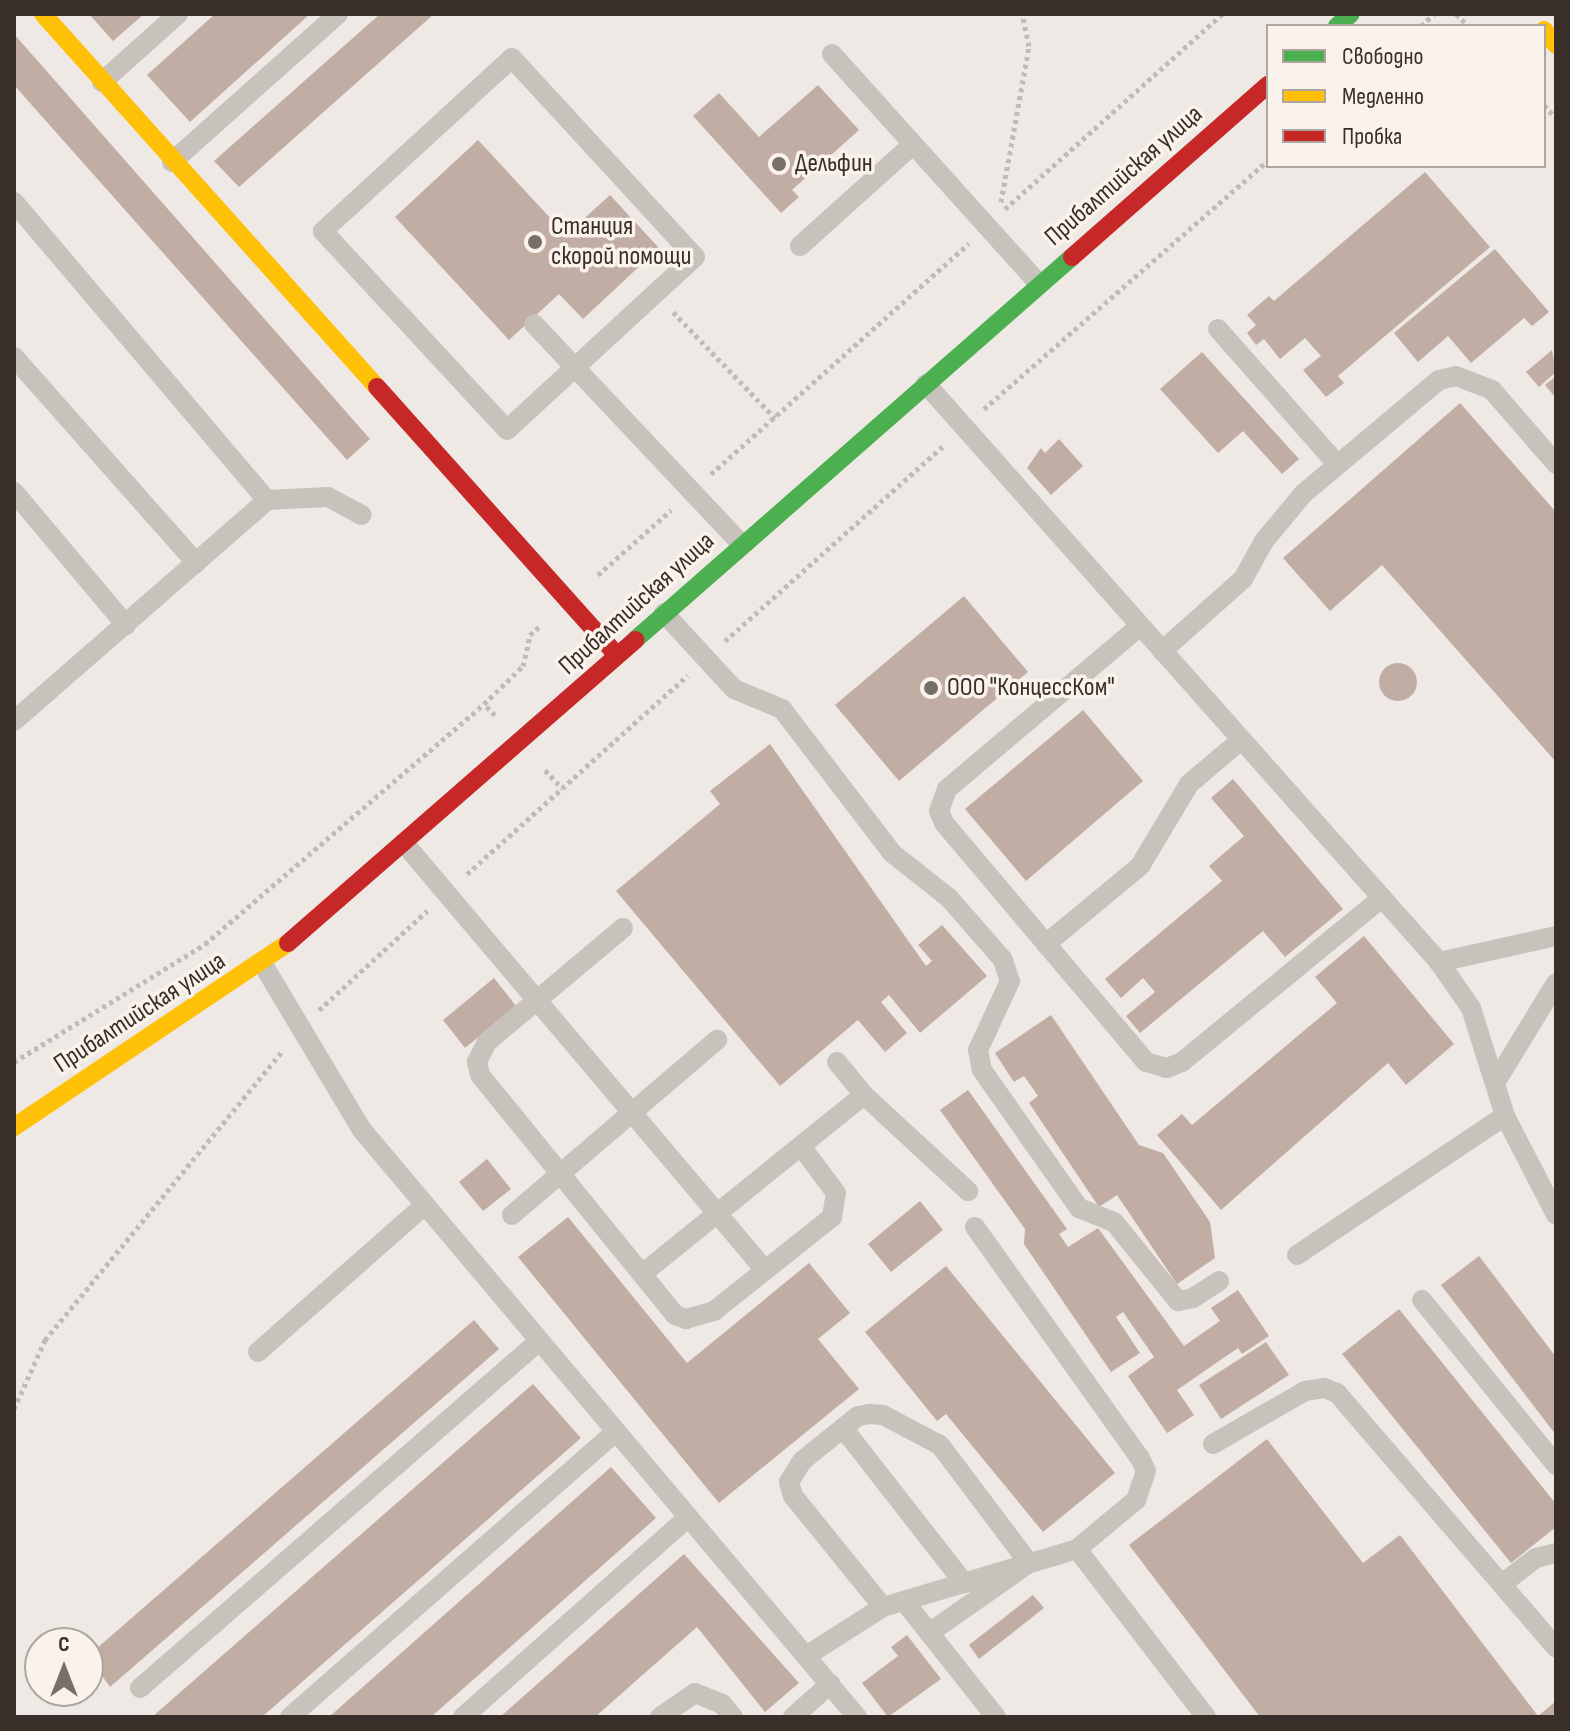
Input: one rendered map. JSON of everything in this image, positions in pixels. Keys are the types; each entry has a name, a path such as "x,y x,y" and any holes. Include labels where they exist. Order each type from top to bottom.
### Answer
{"street":[{"path":"43,14 172,162 617,655"},
{"name":"Прибалтийская улица","path":"14,1127 262,963 520,742 1266,87"}],"lane":[{"path":"102,82 178,14"},
{"path":"172,162 338,14"},
{"path":"832,54 1039,284"},
{"path":"512,58 695,257 657,295 507,430 323,231 512,58"},
{"path":"800,246 912,145"},
{"path":"14,202 267,500"},
{"path":"534,324 742,545"},
{"path":"1218,329 1338,465"},
{"path":"14,357 196,563"},
{"path":"1162,651 1243,579 1283,515 1439,380 1456,376 1492,390 1556,464"},
{"path":"926,384 1439,962 1471,1008 1505,1116 1556,1215"},
{"path":"14,492 126,625"},
{"path":"15,719 267,500 328,497 362,515"},
{"path":"664,613 734,689 782,709 892,853 949,898 1003,960 1010,981 978,1050 982,1070 1079,1208 1118,1226 1166,1292 1178,1301 1193,1298 1219,1281"},
{"path":"1140,626 939,799 944,823 1146,1062 1167,1068 1182,1062 1382,898"},
{"path":"1046,944 1140,866 1189,784 1241,740"},
{"path":"404,843 765,1270"},
{"path":"623,928 487,1042 477,1062 480,1075 675,1315 686,1319 714,1311 832,1217 837,1207 830,1179 801,1146"},
{"path":"1439,962 1556,936"},
{"path":"262,963 303,1026 347,1109 538,1342 857,1717"},
{"path":"1495,1083 1556,983"},
{"path":"512,1215 717,1040"},
{"path":"837,1062 864,1095 968,1191"},
{"path":"642,1274 864,1095"},
{"path":"1297,1255 1505,1116"},
{"path":"258,1352 425,1205"},
{"path":"806,1656 883,1607 1077,1549 1136,1500 1146,1471 975,1227"},
{"path":"1422,1300 1556,1465"},
{"path":"140,1688 538,1342"},
{"path":"1213,1444 1305,1391 1324,1388 1337,1393 1556,1648"},
{"path":"883,1607 793,1496 789,1482 802,1461 858,1416 869,1414 928,1435 1029,1563"},
{"path":"843,1428 964,1583"},
{"path":"290,1717 616,1432"},
{"path":"463,1717 688,1517"},
{"path":"1502,1584 1556,1541"},
{"path":"1077,1549 1206,1717"},
{"path":"1536,1558 1556,1553"},
{"path":"929,1633 1029,1563"},
{"path":"904,1601 996,1717"},
{"path":"793,1717 830,1684"},
{"path":"660,1717 695,1693 722,1704 733,1717"}],"path":[{"path":"1022,14 1029,46 999,215 1222,14"},
{"path":"14,1409 45,1340 303,1026 447,892 963,428 1266,162"},
{"path":"14,1062 205,944 484,704 523,666 530,635 987,227"},
{"path":"657,295 775,418"},
{"path":"484,704 562,788"}],"building":[{"path":"89,14 144,14 113,41"},
{"path":"215,14 310,14 190,122 147,75"},
{"path":"380,14 434,14 239,187 214,161"},
{"path":"14,34 370,439 347,460 14,85"},
{"name":"Дельфин","path":"818,85 859,130 792,190 799,197 781,213 693,116 719,93 759,137"},
{"name":"Станция скорой помощи","path":"478,140 566,235 610,195 659,248 583,319 559,294 509,340 395,217"},
{"path":"1425,172 1490,247 1338,376 1344,383 1326,397 1303,370 1321,356 1305,338 1280,359 1264,339 1256,345 1247,333 1256,325 1247,315 1269,296 1274,301"},
{"path":"1495,249 1549,312 1532,326 1524,318 1471,363 1448,336 1418,362 1394,333"},
{"path":"1552,350 1556,372 1539,387 1526,372"},
{"path":"1202,352 1299,459 1282,474 1243,431 1218,453 1160,389"},
{"path":"1556,376 1556,398 1545,385"},
{"path":"1460,403 1556,512 1556,762 1382,565 1330,611 1283,558"},
{"path":"1059,439 1083,466 1051,495 1027,468 1041,448 1045,453"},
{"name":"ООО \"КонцессКом\"","path":"964,596 1028,672 899,781 835,705"},
{"path":"1398,663 1412,668 1417,682 1412,696 1398,701 1384,696 1379,682 1384,668"},
{"path":"1083,710 1143,781 1026,881 965,809"},
{"path":"770,744 926,966 932,961 918,945 942,925 987,976 920,1033 889,995 881,1002 907,1033 885,1052 858,1020 780,1086 616,891 720,804 710,791"},
{"path":"1233,779 1343,909 1285,957 1263,931 1140,1033 1126,1016 1155,992 1143,978 1121,998 1105,979 1222,881 1209,866 1244,836 1211,798"},
{"path":"1364,936 1454,1044 1406,1085 1388,1063 1221,1210 1157,1135 1182,1114 1192,1125 1337,1003 1315,977"},
{"path":"494,978 516,1006 465,1048 443,1020"},
{"path":"1051,1015 1139,1145 1163,1153 1210,1222 1215,1258 1177,1284 1117,1195 1099,1207 1029,1103 1038,1096 1024,1076 1014,1082 995,1053"},
{"path":"968,1090 1067,1229 1059,1234 1068,1247 1098,1228 1184,1346 1220,1321 1211,1308 1238,1290 1269,1336 1242,1354 1238,1348 1177,1390 1194,1415 1167,1433 1128,1376 1154,1357 1123,1312 1116,1317 1140,1353 1111,1372 1024,1244 1025,1229 940,1110"},
{"path":"487,1159 511,1189 483,1211 459,1182"},
{"path":"920,1201 943,1230 891,1272 868,1244"},
{"path":"568,1217 687,1363 809,1263 850,1313 818,1339 859,1389 719,1503 518,1257"},
{"path":"1479,1256 1556,1357 1556,1435 1441,1285"},
{"path":"946,1266 1115,1473 1043,1532 946,1414 937,1421 865,1332"},
{"path":"1399,1309 1556,1504 1556,1527 1511,1563 1342,1354"},
{"path":"474,1320 499,1349 110,1687 104,1679 104,1642"},
{"path":"1266,1342 1289,1375 1221,1419 1199,1385"},
{"path":"533,1384 581,1438 262,1717 152,1717"},
{"path":"1267,1439 1363,1563 1400,1535 1538,1716 1556,1701 1556,1717 1260,1717 1129,1545"},
{"path":"611,1467 656,1518 431,1717 329,1717"},
{"path":"684,1554 799,1683 765,1712 697,1627 595,1717 500,1717"},
{"path":"1033,1595 1044,1608 979,1659 969,1645"},
{"path":"907,1635 941,1679 888,1717 862,1683 898,1656 891,1647"}],"traffic: fast":[{"path":"1339,24 1351,14"},
{"path":"635,640 1072,257"}],"traffic: slow":[{"path":"43,14 377,387"},
{"path":"1546,32 1556,45"},
{"path":"14,1127 288,943"}],"traffic: jam":[{"path":"1072,257 1266,87"},
{"path":"377,387 617,655"},
{"path":"288,943 635,640"}],"place":[{"name":"Дельфин","path":"779,164"},
{"name":"Станция скорой помощи","path":"535,242"},
{"name":"ООО \"КонцессКом\"","path":"931,688"}]}
